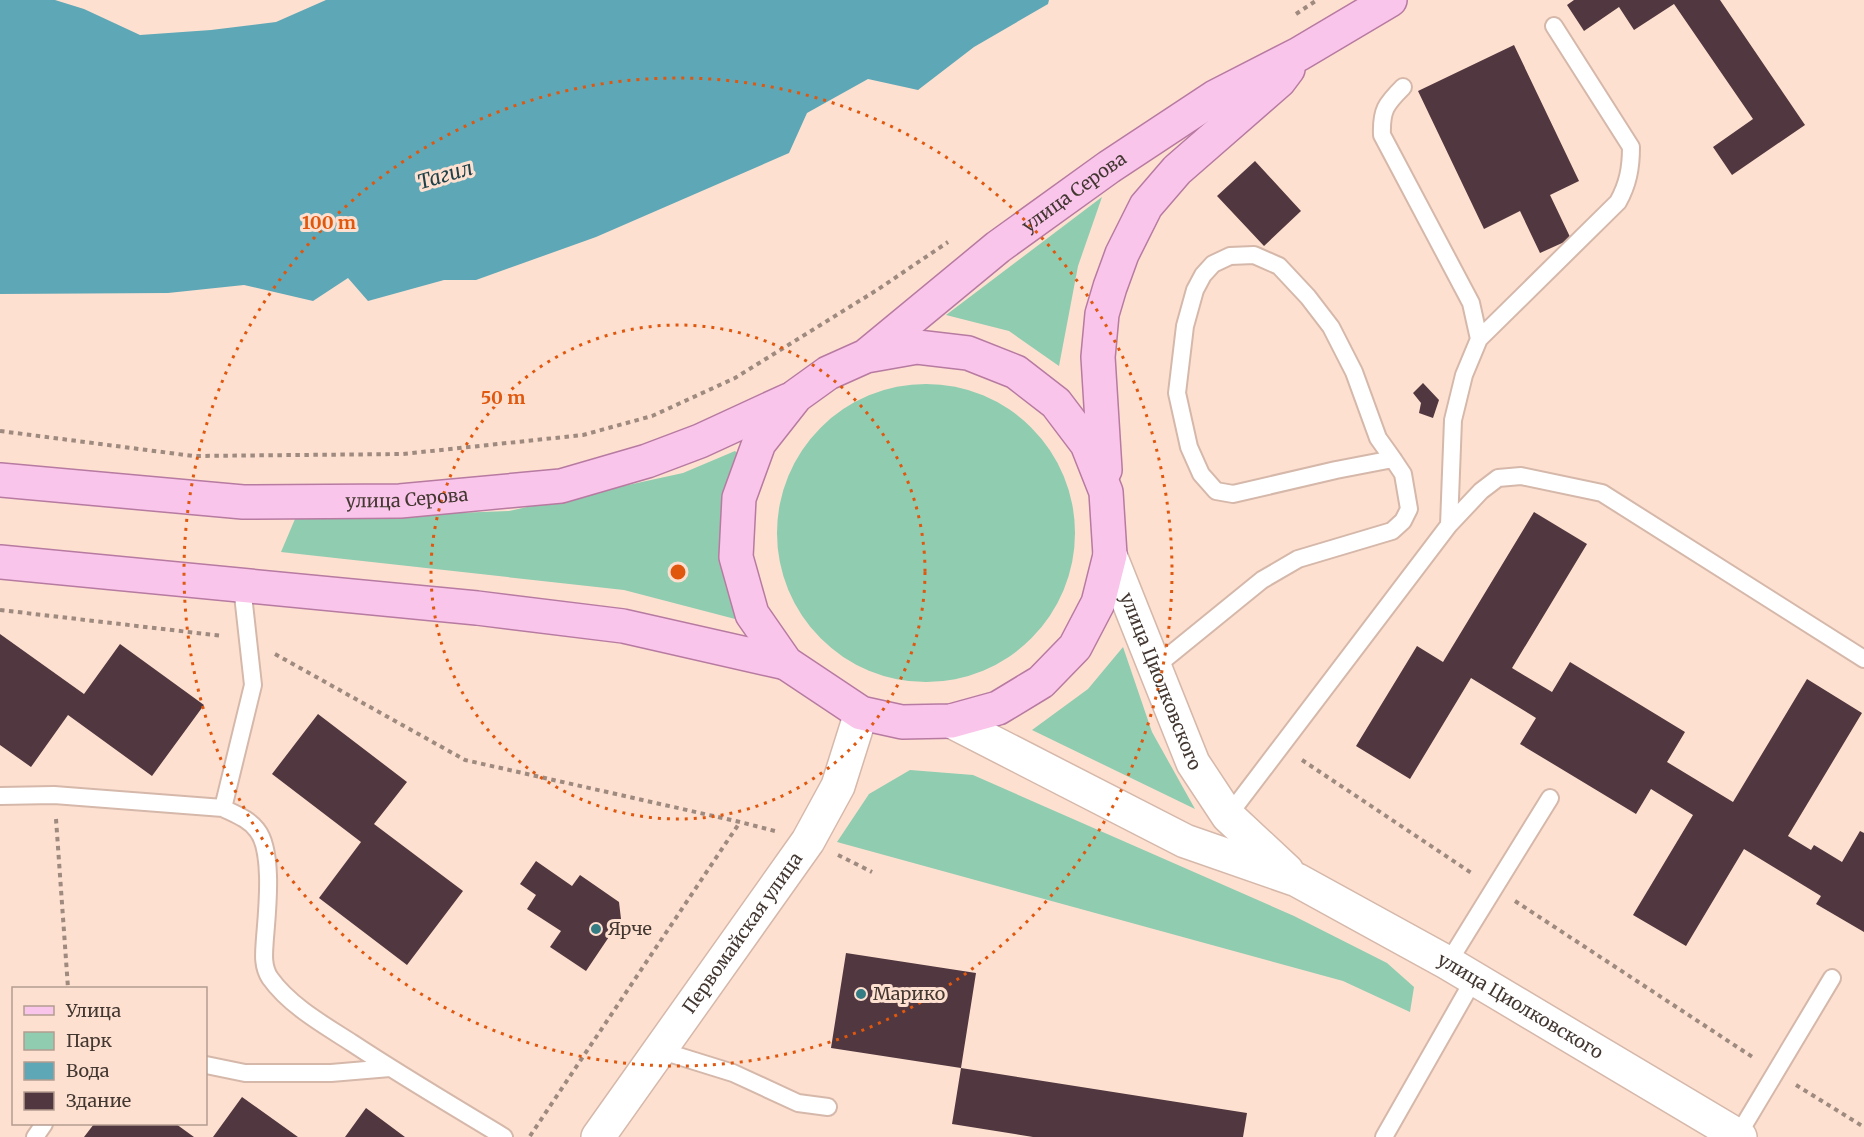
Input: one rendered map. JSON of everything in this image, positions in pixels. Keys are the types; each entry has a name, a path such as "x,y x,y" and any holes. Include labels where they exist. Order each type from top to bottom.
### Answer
{"main road":[{"name":"улица Серова","path":"866,356 998,247 1109,167 1215,97 1299,54 1390,0"},
{"name":"улица Серова","path":"861,713 902,722 951,721 998,708 1041,682 1075,646 1098,603 1110,555 1098,357 1102,314 1122,254 1146,206 1177,170 1279,81 1299,54"},
{"path":"786,663 752,614 736,557 739,498 759,442 796,396 828,373 866,356 916,347 968,353 1016,372 1056,403 1087,444 1106,492"},
{"name":"улица Серова","path":"0,480 243,502 400,501 561,486 647,461 679,449 796,396"},
{"path":"0,562 477,608 623,626 786,663 861,713"}],"street":[{"name":"улица Циолковского","path":"1110,555 1193,763 1228,816 1297,880"},
{"name":"Первомайская улица","path":"598,1137 808,841 838,786 861,713"},
{"name":"улица Циолковского","path":"951,721 1185,841 1297,880 1461,971 1739,1136"}],"lane":[{"path":"1449,525 1453,420 1464,375 1479,339 1618,202 1626,187 1631,147 1554,26"},
{"path":"1403,87 1386,104 1382,118 1382,135 1472,303 1479,339"},
{"path":"1155,667 1262,580 1298,559 1392,531 1403,522 1409,509 1403,474 1393,459 1378,438 1354,372 1332,327 1308,297 1279,266 1254,255 1230,256 1213,264 1203,275 1195,290 1185,326 1177,393 1189,447 1201,474 1216,491 1233,494 1393,459"},
{"path":"1228,816 1449,525 1481,491 1498,478 1521,476 1602,494 1864,659"},
{"path":"223,808 253,686 242,586"},
{"path":"0,796 54,795 223,808 248,821 259,832 269,884 263,957 269,976 286,997 390,1068 504,1137"},
{"path":"1384,1137 1461,971 1495,888 1550,798"},
{"path":"1739,1136 1832,978"},
{"path":"659,1050 733,1073 798,1103 828,1107"},
{"path":"207,1065 245,1073 331,1073 390,1068"}],"path":[{"path":"1287,19 1317,0"},
{"path":"0,431 193,456 403,453 583,435 652,416 735,378 877,290 954,238"},
{"path":"0,610 248,639 465,760 740,822 808,841 872,872"},
{"path":"1281,745 1495,888 1864,1127"},
{"path":"54,795 68,987"},
{"path":"529,1137 740,822"}],"green space":[{"path":"1102,197 1078,266 1059,366 1009,331 946,315"},
{"path":"926,384 955,387 983,396 1009,410 1031,428 1049,450 1063,476 1072,504 1075,533 1072,562 1063,590 1049,616 1031,638 1009,656 983,670 955,679 926,682 897,679 869,670 843,656 821,638 803,616 789,590 780,562 777,533 780,504 789,476 803,450 821,428 843,410 869,396 897,387"},
{"path":"735,451 746,461 739,620 624,590 281,552 295,519 509,511 683,473"},
{"path":"1123,647 1152,732 1195,809 1032,730 1088,689"},
{"path":"910,770 973,775 1294,916 1387,963 1414,987 1410,1012 1343,981 837,842 869,794"}],"water":[{"name":"Тагил","path":"0,0 55,0 84,9 140,35 276,22 326,0 1049,0 1048,4 974,47 918,90 868,79 807,113 789,153 596,237 476,280 444,280 368,301 348,278 313,301 244,285 168,293 0,294"}],"building":[{"path":"1574,0 1720,0 1805,125 1732,175 1713,147 1753,119 1674,4 1634,30 1619,7 1584,31 1567,5"},
{"path":"1514,45 1579,181 1550,195 1571,239 1540,253 1520,211 1484,229 1418,91"},
{"path":"1255,161 1301,211 1264,246 1217,196"},
{"path":"1423,383 1439,400 1433,418 1419,413 1421,403 1413,393"},
{"path":"1534,512 1587,544 1512,668 1552,692 1570,662 1685,732 1667,762 1733,802 1807,679 1862,713 1788,836 1811,850 1814,845 1842,862 1860,831 1864,833 1864,932 1816,904 1821,896 1744,849 1686,946 1633,915 1693,815 1651,789 1636,814 1520,744 1536,718 1471,678 1410,779 1356,746 1417,646 1443,662"},
{"path":"0,634 84,694 120,644 204,705 152,776 68,715 31,767 0,745"},
{"path":"318,714 407,782 374,824 463,891 407,965 319,898 361,842 272,774"},
{"path":"536,861 572,886 580,875 619,902 621,919 586,971 550,947 561,931 527,909 536,895 520,884"},
{"path":"846,953 976,973 961,1068 831,1048"},
{"path":"961,1068 1247,1113 1243,1137 1033,1137 952,1124"},
{"path":"242,1097 298,1137 213,1137"},
{"path":"366,1108 405,1137 345,1137"},
{"path":"93,1125 177,1125 194,1137 84,1137"}],"place":[{"name":"Ярче","path":"596,929"},
{"name":"Марико","path":"861,994"}]}
